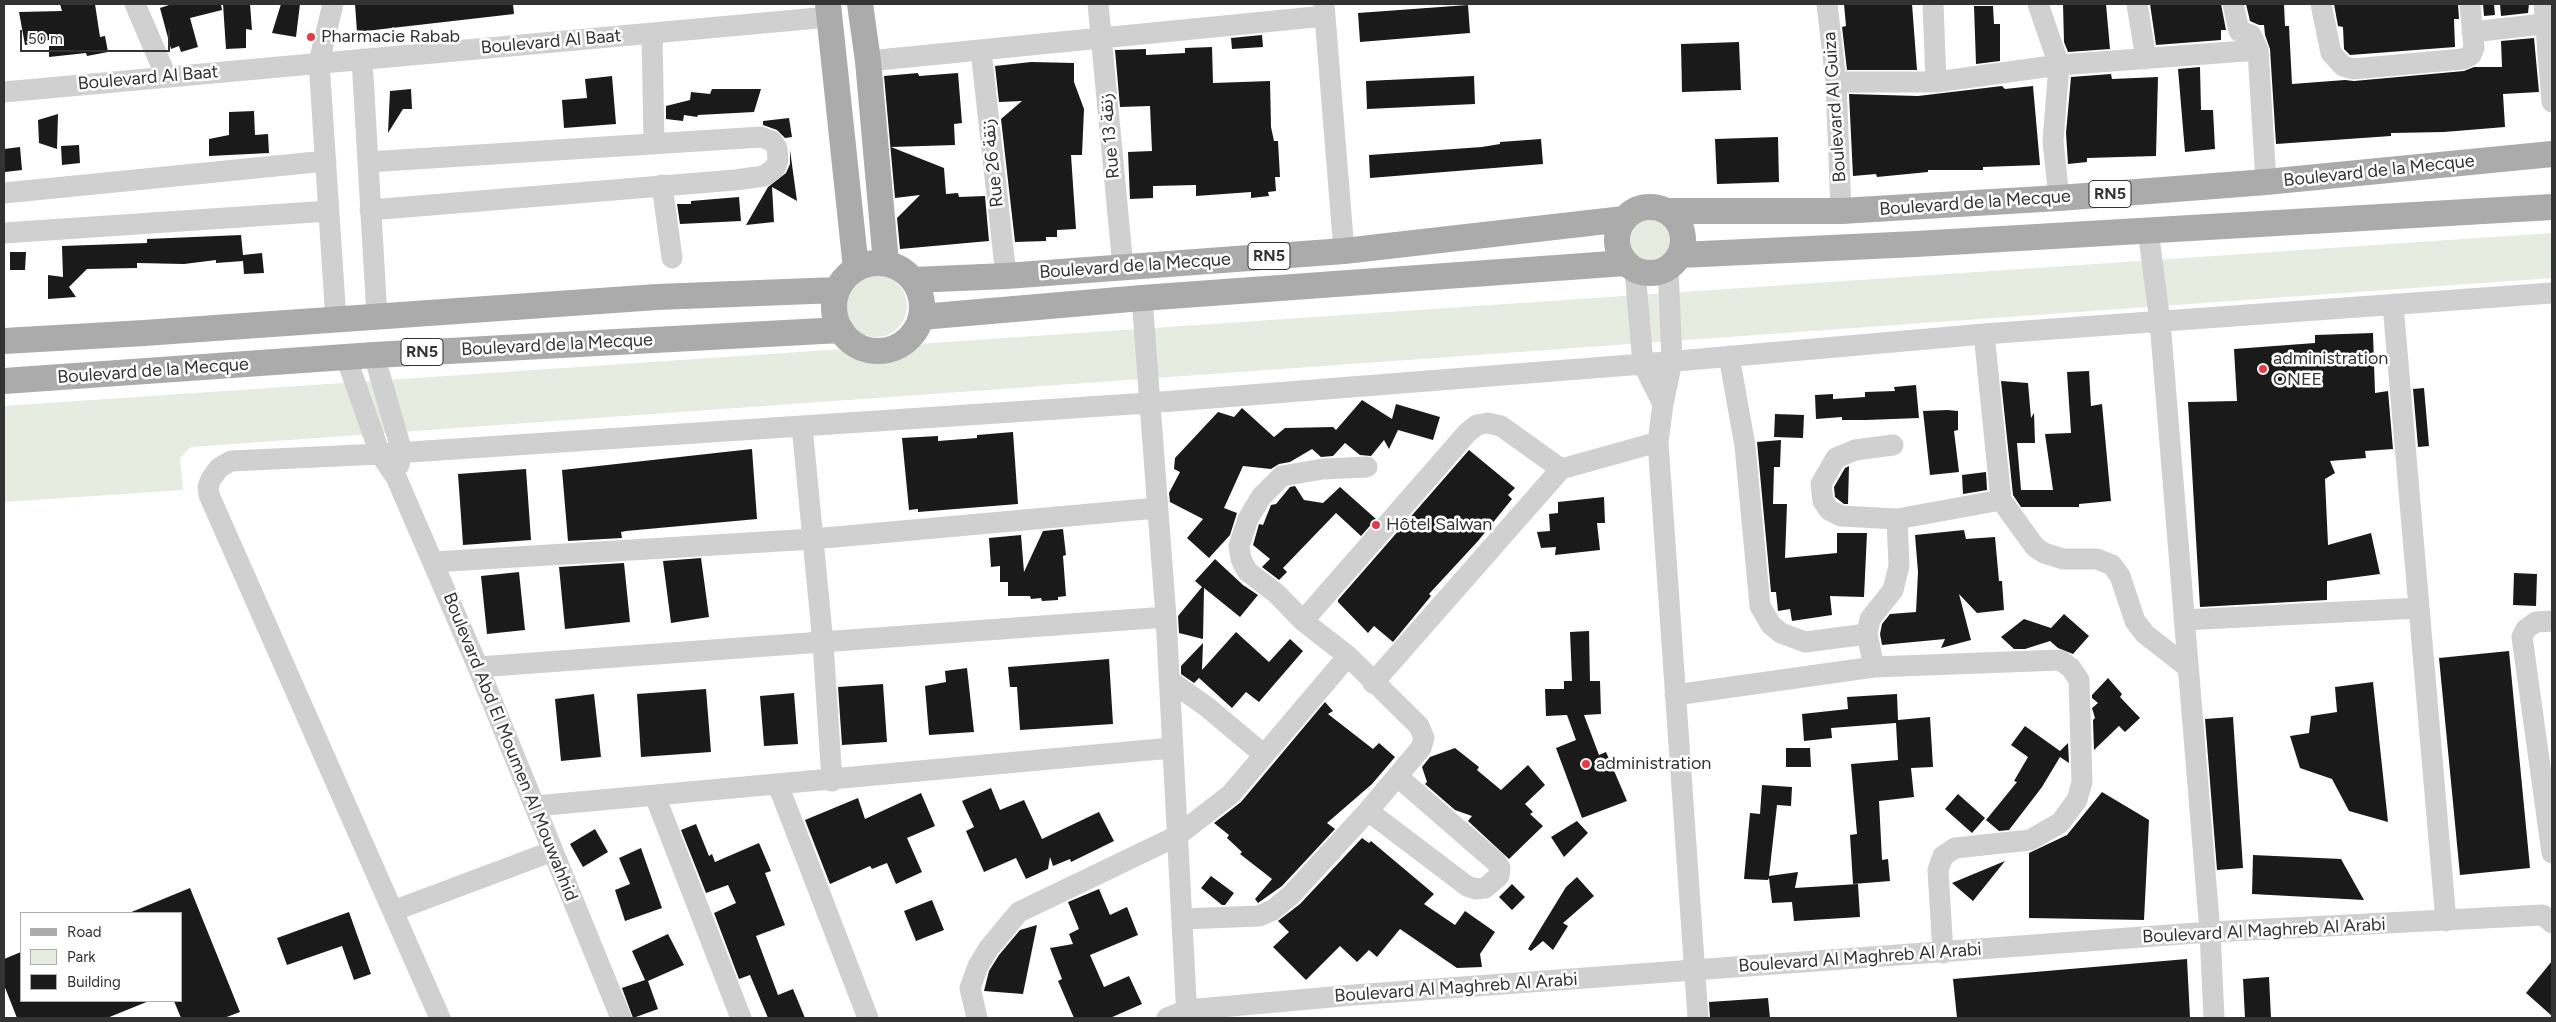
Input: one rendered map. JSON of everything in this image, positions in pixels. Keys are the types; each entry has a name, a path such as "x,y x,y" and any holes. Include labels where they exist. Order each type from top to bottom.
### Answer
{"main road":[{"path":"860,4 868,61 886,264"},
{"path":"829,10 856,269"},
{"name":"Boulevard de la Mecque","path":"1666,211 1841,211 2059,198 2266,182 2552,154"},
{"name":"RN5","path":"1624,219 1639,208 1648,206 1666,211"},
{"name":"Boulevard de la Mecque","path":"1674,261 2148,230 2552,207"},
{"path":"1666,211 1680,225 1683,235 1674,261"},
{"path":"1624,219 1616,236 1620,255 1630,266"},
{"name":"Boulevard de la Mecque","path":"913,280 1006,276 1344,251 1624,219"},
{"name":"RN5","path":"1630,266 1646,273 1657,272 1674,261"},
{"path":"886,264 896,267 913,280 921,298 920,318 915,331 904,342 892,349 877,351 862,348 850,341 840,330 835,310 837,290 842,282 856,269 865,265 886,264"},
{"name":"Boulevard de la Mecque","path":"920,318 1142,298 1630,266"},
{"name":"RN5","path":"4,341 657,297 837,290"},
{"name":"Boulevard de la Mecque","path":"4,381 374,355 840,330"}],"street":[{"path":"134,4 166,76"},
{"path":"333,4 319,62 336,320"},
{"name":"Rue 13 زنقة","path":"1098,4 1122,267"},
{"name":"Boulevard Al Guiza","path":"1827,4 1836,82 1841,211"},
{"path":"1933,4 1936,82"},
{"path":"2038,4 2059,65 2053,141 2059,198"},
{"path":"2137,4 2146,59"},
{"path":"2233,4 2238,31 2251,35 2258,50 2266,182"},
{"path":"2321,4 2330,53 2342,66 2352,69 2463,59 2471,55 2474,48 2470,4"},
{"name":"Boulevard Al Baat","path":"4,92 319,62 652,34 829,10"},
{"path":"868,61 1101,39 1324,10 1344,251"},
{"path":"2472,32 2547,16 2552,102"},
{"path":"652,34 654,144"},
{"path":"1836,82 1936,82 2059,65 2258,50"},
{"name":"Rue 26 زنقة","path":"981,51 1006,276"},
{"path":"362,59 377,317"},
{"path":"368,162 761,137 772,142 777,148 778,160 775,168 764,176 370,210"},
{"path":"4,193 326,161"},
{"path":"662,185 672,258"},
{"path":"4,233 329,211"},
{"path":"2148,230 2160,322 2186,666 2210,932 2214,1018"},
{"path":"1674,261 1672,361 1663,404 1658,442 1698,1018"},
{"path":"1630,266 1642,364 1663,404"},
{"path":"440,1018 209,494 208,487 220,468 232,461 380,454 1148,403 1642,364 1984,334 2552,293"},
{"path":"1142,298 1148,403 1166,617 1171,748 1183,919 1187,1014"},
{"path":"2394,305 2446,921"},
{"path":"1984,334 2000,500 2035,547 2044,553 2064,560 2097,559 2112,565 2120,576 2136,621 2145,634 2186,666"},
{"path":"374,355 402,452 396,477"},
{"path":"1729,356 1745,446 1760,606 1771,625 1781,633 1805,642 1867,634"},
{"name":"Boulevard Abd El Moumen Al Mouwahhid","path":"346,357 380,454 396,477 478,666 621,1018"},
{"path":"1302,621 1466,433 1477,426 1488,423 1501,426 1561,469"},
{"path":"802,426 823,643 832,781"},
{"path":"1373,683 1561,469 1658,442"},
{"path":"1892,445 1855,450 1836,458 1821,484 1823,501 1829,510 1841,516 1896,519 2000,500"},
{"path":"1183,919 1259,916 1273,910 1290,895 1368,811 1421,748 1424,738 1419,726 1373,683 1348,656 1302,621 1277,594 1247,571 1241,559 1239,546 1248,519 1261,497 1282,476 1323,469 1367,466"},
{"path":"433,562 813,539 1157,508"},
{"path":"1874,667 1867,634 1870,619 1893,590 1900,566 1896,519"},
{"path":"2184,620 2419,608"},
{"path":"478,666 823,643 1166,617"},
{"path":"2552,621 2536,622 2526,628 2522,637 2552,853"},
{"path":"977,1018 970,988 978,966 989,948 1019,912 1177,836 1231,794 1348,656"},
{"path":"1675,695 1874,667 2060,660 2071,668 2078,680 2082,782 2078,800 2060,823 2030,840 1955,848 1943,856 1938,870 1943,953"},
{"path":"1169,680 1208,707 1263,754"},
{"path":"534,806 832,781 1171,748"},
{"path":"1368,811 1467,886 1476,889 1485,888 1499,876 1500,868 1496,862 1398,777"},
{"path":"778,785 868,1018"},
{"path":"655,796 741,1018"},
{"path":"393,911 553,850"},
{"name":"Boulevard Al Maghreb Al Arabi","path":"1167,1018 1187,1014 1694,970 2210,932 2446,921 2549,914"}],"green space":[{"path":"1646,219 1654,219 1665,225 1671,240 1665,255 1654,261 1646,261 1635,255 1629,244 1629,236 1635,225"},
{"path":"2552,233 2552,278 191,447 180,458 183,490 4,502 4,406"},
{"path":"876,275 888,277 898,284 905,294 907,306 905,318 898,328 888,335 876,337 864,335 854,328 847,318 845,306 847,294 854,284 864,277"}],"building":[{"path":"60,4 95,4 100,37 105,36 108,52 87,56 86,53 49,57 49,40 25,45 19,12 62,11"},
{"path":"172,4 221,4 222,10 190,18 198,47 181,52 179,46 171,49 160,8"},
{"path":"223,4 250,4 252,30 246,29 246,48 226,49"},
{"path":"281,4 300,4 296,37 272,33"},
{"path":"355,4 513,4 514,14 357,32"},
{"path":"1844,4 1912,4 1917,70 1847,70 1842,27 1846,26"},
{"path":"2063,4 2106,4 2110,49 2068,52 2064,42"},
{"path":"2150,4 2221,4 2226,30 2221,30 2221,40 2156,45"},
{"path":"2246,4 2284,4 2285,26 2289,26 2292,84 2354,81 2464,71 2474,67 2502,67 2501,41 2534,38 2539,92 2503,94 2505,127 2444,132 2391,133 2391,136 2276,144 2270,49 2264,25 2250,21"},
{"path":"2334,4 2458,4 2459,19 2454,19 2455,47 2350,55 2344,49 2343,27 2338,26"},
{"path":"2483,4 2494,4 2495,15 2484,16"},
{"path":"2500,4 2529,4 2528,13 2501,16"},
{"path":"1468,5 1470,33 1360,42 1358,13"},
{"path":"1974,6 1993,6 1994,24 2000,24 2000,61 1976,64"},
{"path":"1262,35 1263,47 1232,49 1231,38"},
{"path":"1739,42 1741,90 1682,92 1681,44"},
{"path":"1212,47 1213,83 1270,81 1271,127 1274,141 1278,141 1280,177 1275,177 1276,191 1268,192 1269,196 1251,198 1251,192 1196,196 1196,185 1153,186 1153,198 1130,199 1128,152 1152,151 1150,106 1120,107 1115,50 1146,49 1146,55 1185,53 1185,48"},
{"path":"1031,62 1074,63 1074,82 1084,109 1082,155 1071,155 1076,229 1057,230 1057,237 1046,237 1046,241 1015,242 1001,119 1022,101 999,102 995,66"},
{"path":"2200,67 2201,110 2213,110 2215,149 2185,152 2178,69"},
{"path":"918,73 919,76 958,73 962,123 954,124 955,145 891,147 944,168 946,194 958,193 959,197 985,196 989,241 900,249 897,218 920,195 895,198 884,76"},
{"path":"2111,74 2112,79 2158,77 2156,156 2087,158 2087,162 2068,164 2066,133 2071,77"},
{"path":"612,76 616,124 564,128 562,100 587,98 585,79"},
{"path":"1474,76 1475,104 1367,109 1366,81"},
{"path":"2002,86 2005,89 2033,86 2040,165 1983,167 1983,170 1928,170 1928,172 1877,177 1876,174 1853,176 1849,94 1918,96"},
{"path":"411,89 412,109 403,109 388,133 390,91"},
{"path":"712,89 761,89 754,112 698,115 697,117 684,115 683,121 666,119 666,106 690,100 691,92 710,94"},
{"path":"254,111 255,135 268,134 269,153 209,156 209,139 229,135 229,112"},
{"path":"58,114 57,149 39,143 38,120"},
{"path":"789,118 792,137 785,138 777,130 763,125 763,121"},
{"path":"1778,137 1779,182 1717,184 1715,139"},
{"path":"1541,139 1543,164 1370,178 1369,155 1482,147 1500,144 1500,142"},
{"path":"79,145 80,163 62,165 61,146"},
{"path":"20,147 22,170 5,172 4,149"},
{"path":"790,150 797,201 772,187 774,222 746,225 768,187 786,173 790,164"},
{"path":"739,197 741,221 680,224 677,204 691,204 691,201"},
{"path":"241,235 243,255 262,253 264,273 244,274 243,261 216,263 216,260 184,264 137,263 137,268 87,269 69,287 76,297 48,299 48,275 63,277 62,246 147,243 147,239"},
{"path":"10,252 26,252 25,270 10,270"},
{"path":"2373,333 2375,393 2388,391 2393,449 2365,451 2366,458 2330,461 2335,473 2325,479 2328,545 2371,533 2380,574 2327,581 2327,600 2200,607 2188,402 2237,401 2234,349 2315,343 2315,335"},
{"path":"2089,371 2091,406 2102,404 2111,501 2079,504 2079,507 2021,507 2013,495 2001,381 2028,383 2031,418 2034,413 2035,443 2017,443 2021,490 2053,490 2045,434 2071,433 2067,372"},
{"path":"1916,385 1919,418 1842,420 1842,417 1816,419 1815,395 1833,394 1833,399 1865,397 1865,392 1895,391 1894,387"},
{"path":"2424,388 2429,446 2418,447 2413,389"},
{"path":"1362,400 1392,419 1396,404 1440,417 1433,440 1398,430 1389,449 1384,440 1371,456 1360,455 1345,443 1333,456 1321,457 1312,449 1290,462 1279,464 1271,469 1243,466 1224,508 1237,513 1230,535 1209,558 1187,538 1203,519 1170,502 1169,493 1180,472 1174,469 1175,458 1218,412 1234,417 1242,408 1274,437 1285,428 1333,427 1336,430"},
{"path":"1923,411 1958,411 1958,430 1954,431 1959,472 1930,475"},
{"path":"1775,414 1804,415 1803,438 1774,437"},
{"path":"1013,432 1018,504 918,512 918,509 909,510 902,438 938,436 938,441 977,438 977,435"},
{"path":"1781,440 1780,467 1774,467 1773,504 1787,504 1785,558 1837,553 1837,533 1867,533 1864,597 1830,596 1832,615 1792,621 1790,609 1778,611 1776,592 1771,592 1757,442"},
{"path":"752,449 757,519 626,531 621,532 622,538 568,541 562,470"},
{"path":"1469,450 1515,488 1508,495 1512,499 1478,541 1429,594 1431,596 1393,642 1374,626 1368,633 1338,600"},
{"path":"1849,466 1848,504 1844,504 1835,497 1834,487 1845,468"},
{"path":"526,469 531,540 463,545 458,474"},
{"path":"1986,472 1987,490 1963,494 1962,475"},
{"path":"1295,486 1304,500 1323,503 1340,487 1376,519 1361,536 1336,513 1283,568 1287,572 1279,580 1262,567 1270,559 1253,545 1259,524 1263,525 1271,505 1276,504 1290,487"},
{"path":"1604,497 1605,523 1597,523 1600,550 1555,555 1556,547 1541,548 1537,532 1550,531 1549,514 1558,513 1558,502"},
{"path":"1063,529 1066,555 1063,556 1066,596 1058,597 1058,600 1042,601 1041,598 1031,599 1030,596 1008,596 1008,582 1000,582 1000,566 991,567 989,538 1021,535 1024,572 1043,531"},
{"path":"1964,530 1966,539 1995,537 1999,581 2002,581 2004,610 1977,613 1959,594 1971,640 1941,648 1945,639 1882,645 1880,634 1882,624 1890,614 1916,612 1918,572 1915,535"},
{"path":"701,558 709,617 671,623 663,561"},
{"path":"1215,559 1243,585 1258,595 1240,617 1204,588 1203,639 1179,633 1178,616 1202,587 1195,581"},
{"path":"624,563 630,622 565,629 559,567"},
{"path":"519,572 525,630 487,634 481,576"},
{"path":"2514,573 2537,574 2536,606 2513,605"},
{"path":"2064,614 2089,636 2073,654 2058,648 2050,641 2025,649 2014,649 2001,637 2024,619 2051,628"},
{"path":"1589,631 1590,681 1600,681 1601,714 1584,715 1599,755 1606,752 1627,801 1582,818 1556,748 1576,740 1567,715 1546,716 1545,689 1564,689 1564,681 1572,681 1570,632"},
{"path":"1236,632 1269,662 1290,639 1303,651 1259,702 1246,692 1232,708 1199,678 1194,683 1181,674 1181,666 1203,643 1202,670"},
{"path":"2509,651 2530,868 2460,875 2439,658"},
{"path":"1109,659 1113,724 1020,730 1017,687 1010,687 1008,667"},
{"path":"967,668 974,732 929,735 925,686 946,682 945,671"},
{"path":"2108,678 2122,694 2120,697 2140,718 2125,732 2119,726 2094,750 2093,720 2095,718 2092,708 2098,703 2092,698 2092,695"},
{"path":"2373,682 2388,822 2349,811 2332,779 2300,768 2290,736 2309,733 2311,716 2337,712 2335,687"},
{"path":"883,684 887,742 842,745 838,687"},
{"path":"706,689 711,752 641,757 637,694"},
{"path":"794,693 798,744 764,746 760,696"},
{"path":"594,694 601,757 561,761 555,699"},
{"path":"1897,694 1898,720 1930,717 1933,767 1911,768 1914,797 1879,801 1882,860 1888,859 1890,881 1853,884 1850,835 1857,834 1851,764 1898,760 1896,723 1831,728 1832,738 1804,741 1802,714 1848,709 1847,697"},
{"path":"1325,702 1333,711 1328,714 1373,749 1379,743 1395,757 1372,784 1327,823 1335,829 1282,886 1258,903 1255,899 1272,879 1240,854 1242,852 1227,838 1229,835 1214,823 1241,802"},
{"path":"2233,717 2243,868 2217,870 2205,719"},
{"path":"2025,726 2060,751 2068,743 2069,763 2060,757 2042,787 2009,830 1999,831 1986,820 2017,782 2014,781 2028,757 2011,745"},
{"path":"1455,748 1479,767 1477,770 1501,790 1528,765 1545,785 1525,804 1533,812 1530,814 1543,826 1509,859 1468,821 1472,816 1455,810 1425,784 1427,782 1422,767 1430,757"},
{"path":"1786,748 1810,748 1811,767 1786,767"},
{"path":"1762,785 1792,787 1791,806 1777,805 1769,876 1798,872 1795,888 1858,884 1860,917 1794,921 1792,902 1772,903 1769,878 1768,880 1744,879 1750,813 1760,814"},
{"path":"991,788 1000,810 1024,800 1042,839 1099,812 1114,841 1071,862 1070,859 1053,866 1050,857 1048,869 1026,879 1016,858 984,872 966,831 974,827 962,801"},
{"path":"2102,792 2149,820 2144,920 2029,918 2029,853 2067,835"},
{"path":"921,793 935,826 907,838 922,872 896,884 887,863 872,869 870,866 830,884 805,820 858,798 865,819"},
{"path":"1958,794 1985,818 1972,833 1945,809"},
{"path":"1577,821 1588,833 1564,857 1551,837"},
{"path":"696,824 709,856 712,854 715,862 759,843 771,871 765,873 785,925 756,936 778,995 793,989 805,1018 768,1018 750,975 739,979 714,913 736,903 728,885 706,893 681,830"},
{"path":"595,829 608,852 583,867 570,844"},
{"path":"1362,838 1369,843 1371,841 1434,894 1424,904 1455,925 1465,911 1495,932 1480,954 1482,967 1457,968 1400,929 1377,957 1369,950 1357,962 1340,946 1306,980 1273,947 1289,932 1278,921 1300,904"},
{"path":"641,848 662,908 625,921 615,890 630,884 619,858"},
{"path":"2253,855 2341,859 2364,900 2252,894"},
{"path":"2005,861 1973,901 1952,883"},
{"path":"1211,876 1234,893 1225,905 1222,905 1201,888"},
{"path":"1577,877 1594,896 1563,923 1568,926 1553,950 1543,941 1531,951 1528,949 1566,887"},
{"path":"1512,884 1525,897 1512,910 1499,897"},
{"path":"190,888 240,1012 224,1018 181,1018 174,1002 182,1002 182,912 131,912"},
{"path":"1099,889 1110,915 1127,907 1138,935 1090,955 1104,987 1129,976 1142,1004 1110,1018 1074,1018 1058,981 1062,979 1050,948 1073,944 1069,934 1079,929 1068,902"},
{"path":"932,900 944,930 916,941 904,911"},
{"path":"349,912 371,974 354,980 342,946 287,965 277,938"},
{"path":"1037,925 1023,994 984,991 989,971 999,955 1020,930"},
{"path":"668,934 684,965 648,981 658,1009 633,1018 622,988 645,980 632,951"},
{"path":"20,952 20,1002 147,1002 107,1018 17,1018 4,985 4,959"},
{"path":"2187,959 2190,1018 1957,1018 1953,979"},
{"path":"2552,961 2552,1016 2526,993"},
{"path":"2269,977 2271,1018 2245,1018 2243,979"},
{"path":"1768,998 1770,1018 1710,1018 1709,1002"}],"place":[{"name":"Pharmacie Rabab","path":"311,37"},
{"name":"administration ONEE","path":"2263,369"},
{"name":"Hôtel Salwan","path":"1376,525"},
{"name":"administration","path":"1586,764"}]}
